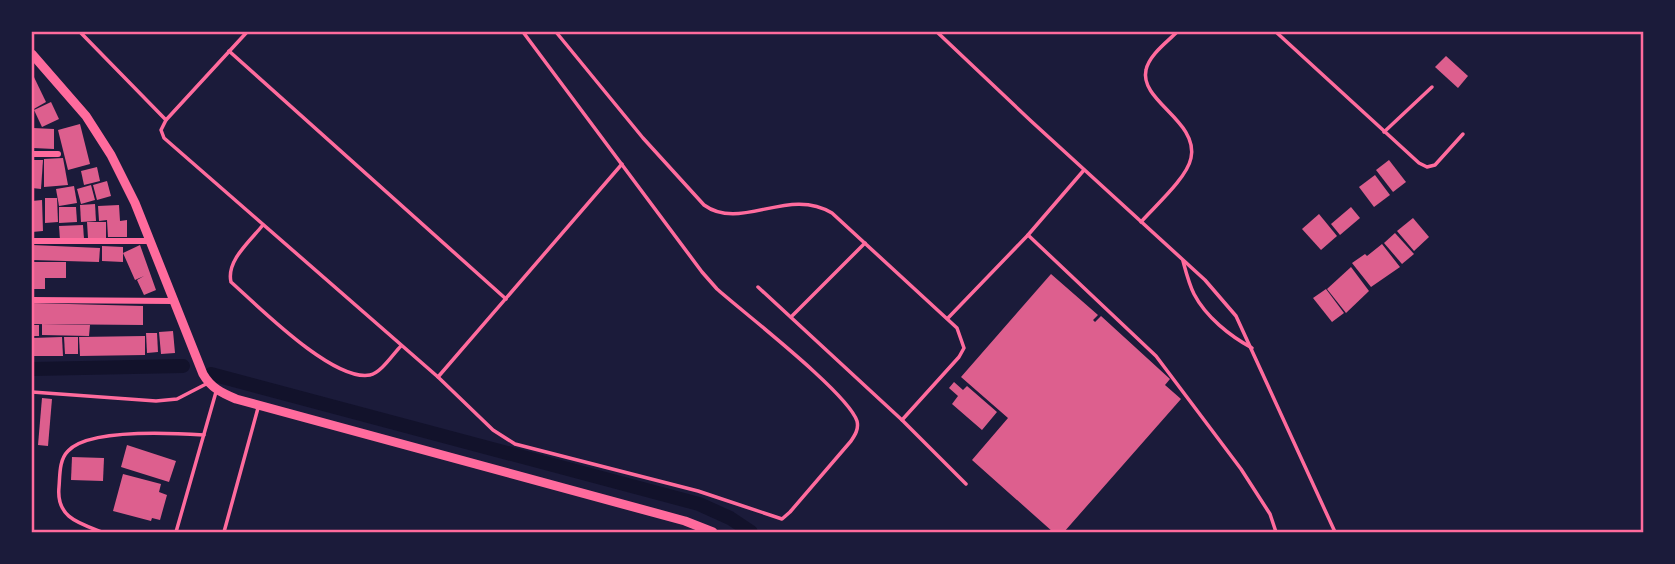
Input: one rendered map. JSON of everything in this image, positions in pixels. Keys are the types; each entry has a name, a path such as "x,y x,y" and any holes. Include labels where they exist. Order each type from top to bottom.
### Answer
{"main road":[{"path":"32,54 86,116 111,155 135,203 208,383 217,390 236,400 685,521 713,533"}],"street":[{"path":"32,154 58,154"},
{"path":"32,241 149,241"},
{"path":"32,300 173,301"}],"lane":[{"path":"80,32 166,120"},
{"path":"86,37 90,32"},
{"path":"247,32 166,120 161,130 164,138 438,377 493,430 515,444 698,491 782,519 851,441 858,429 850,408 826,383 717,289 523,32"},
{"path":"556,32 651,147 715,214 734,215 799,204 818,205 832,213 957,328 964,348 960,357 902,420"},
{"path":"937,32 1221,297 1236,316 1252,348 1335,533"},
{"path":"1141,222 1179,179 1191,160 1192,144 1186,131 1147,83 1145,71 1150,60 1177,32"},
{"path":"1276,32 1419,163 1427,167 1435,165 1463,134"},
{"path":"229,51 506,299"},
{"path":"1384,132 1432,86"},
{"path":"438,377 623,164"},
{"path":"948,318 1028,236 1084,170"},
{"path":"264,225 232,264 229,273 231,282 289,334 328,362 362,375 377,372 401,346"},
{"path":"1028,236 1156,356 1241,469 1270,514 1276,533"},
{"path":"791,317 865,243"},
{"path":"1182,260 1194,294 1204,308 1236,339 1252,348"},
{"path":"758,287 902,420 966,484"},
{"path":"32,392 156,401 177,399 208,383"},
{"path":"176,533 217,390"},
{"path":"224,533 258,406"},
{"path":"102,533 72,521 61,507 58,492 62,461 67,452 78,443 102,436 168,433 204,435"}],"building":[{"path":"1446,56 1468,76 1458,88 1435,67"},
{"path":"32,73 46,102 32,110"},
{"path":"51,102 59,119 42,127 34,110"},
{"path":"80,124 90,164 68,170 58,130"},
{"path":"33,128 54,129 54,149 33,148"},
{"path":"63,158 68,185 44,187 44,159"},
{"path":"32,160 43,160 41,189 32,188"},
{"path":"1389,160 1406,182 1393,192 1376,170"},
{"path":"97,167 100,181 84,185 81,171"},
{"path":"1375,175 1390,195 1374,207 1359,187"},
{"path":"107,181 111,196 97,200 93,185"},
{"path":"91,185 95,200 81,204 77,189"},
{"path":"74,186 77,203 59,206 56,189"},
{"path":"45,198 57,198 58,222 45,223"},
{"path":"42,200 43,231 32,232 32,201"},
{"path":"95,204 96,221 81,222 80,205"},
{"path":"119,205 120,221 127,220 127,237 108,237 107,220 99,221 98,206"},
{"path":"59,207 76,207 77,222 59,223"},
{"path":"1351,207 1360,218 1340,235 1331,224"},
{"path":"1319,214 1337,236 1321,250 1302,229"},
{"path":"1413,218 1429,237 1414,251 1397,231"},
{"path":"87,222 106,222 106,238 88,238"},
{"path":"83,225 84,239 60,240 59,226"},
{"path":"1395,233 1414,254 1402,264 1384,243"},
{"path":"1382,244 1400,267 1371,287 1352,263 1365,254 1367,256"},
{"path":"32,245 100,248 99,262 32,260"},
{"path":"140,245 156,290 144,295 137,280 144,276 135,280 123,253"},
{"path":"102,246 123,247 123,262 102,261"},
{"path":"32,262 66,262 66,278 45,278 45,289 32,289"},
{"path":"1351,267 1369,291 1346,313 1327,289"},
{"path":"1051,274 1098,315 1093,320 1095,322 1101,316 1170,379 1165,385 1181,399 1064,532 1053,532 972,460 1008,418 961,377"},
{"path":"1326,289 1344,313 1332,322 1313,298"},
{"path":"32,303 143,306 143,325 32,324"},
{"path":"42,324 90,325 89,336 42,335"},
{"path":"32,325 39,325 39,336 32,336"},
{"path":"173,331 175,353 161,354 159,332"},
{"path":"146,333 157,333 158,352 147,353"},
{"path":"145,336 145,355 80,356 79,337"},
{"path":"62,337 63,356 32,356 32,338"},
{"path":"64,337 78,337 78,354 65,354"},
{"path":"954,382 963,390 967,386 997,412 982,430 952,404 958,396 949,388"},
{"path":"42,398 52,399 48,446 38,445"},
{"path":"127,445 176,461 169,482 121,467"},
{"path":"72,457 104,458 103,481 71,480"},
{"path":"123,474 161,484 159,492 167,495 160,520 152,518 151,521 113,511"}],"waterway":[{"path":"32,369 183,366"},
{"path":"211,374 699,504 730,518 751,532"}]}
